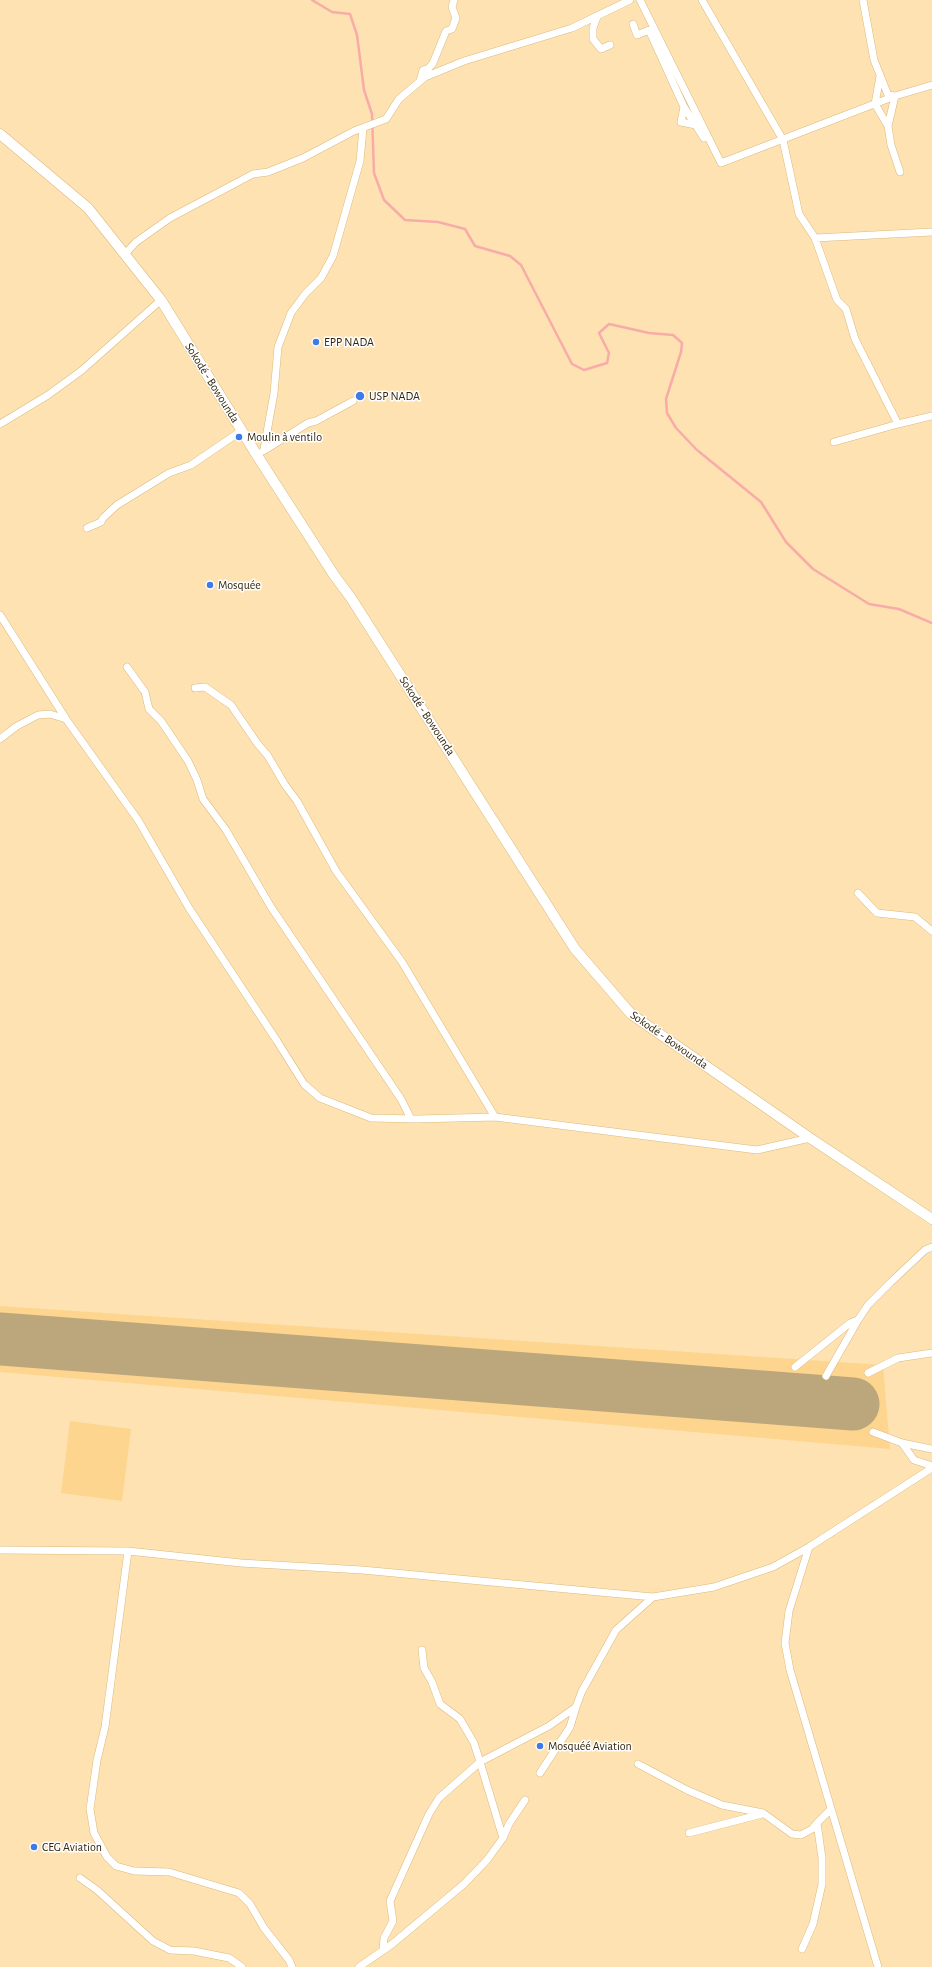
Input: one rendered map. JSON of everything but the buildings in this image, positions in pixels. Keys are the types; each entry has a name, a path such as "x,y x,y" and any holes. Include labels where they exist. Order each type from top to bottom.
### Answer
{"main road":[{"name":"Sokodé - Bowounda","path":"0,134 88,208 161,300 241,431 261,453 334,575 351,598 575,949 631,1014 810,1138 932,1218"}],"street":[{"path":"419,82 423,70 429,68 433,63 446,31 452,29 456,18 452,7 454,0"},
{"path":"125,254 136,242 170,218 253,174 268,172 303,158 354,131 386,119 399,99 425,77 464,61 572,28 630,0"},
{"path":"640,0 721,163 895,96 932,85"},
{"path":"702,0 783,140 799,214 815,238 837,300 846,309 855,339 898,424"},
{"path":"863,0 874,60 888,95 895,96"},
{"path":"597,17 594,28 594,39 601,49 610,45"},
{"path":"633,24 637,35 649,30 684,107 708,143 712,144"},
{"path":"880,76 876,104 888,126 891,145 900,172"},
{"path":"888,126 895,96"},
{"path":"261,453 274,393 278,347 291,313 321,278 333,256 360,161 363,128"},
{"path":"815,238 932,232"},
{"path":"0,424 48,395 81,371 161,300"},
{"path":"261,453 308,423 353,400"},
{"path":"834,442 932,416"},
{"path":"87,528 101,522 103,518 117,505 169,473 191,464 241,431"},
{"path":"0,615 66,719 138,820 189,908 304,1084 320,1098 371,1118 410,1119 495,1117 757,1150 810,1138"},
{"path":"127,667 145,692 149,709 161,721 188,761 197,780 203,800 250,868 271,907 401,1099 410,1119"},
{"path":"195,688 205,687 231,705 257,743 268,756 285,785 297,801 336,870 402,962 495,1117"},
{"path":"0,739 16,726 38,715 50,714 66,719"},
{"path":"858,893 877,913 915,917 932,932"},
{"path":"826,1376 868,1305 925,1250 932,1247"},
{"path":"795,1367 850,1323 858,1320"},
{"path":"868,1373 898,1358 932,1353"},
{"path":"873,1432 902,1443 932,1449"},
{"path":"902,1443 914,1460 932,1467"},
{"path":"0,1550 128,1551 241,1563 362,1570 653,1597 714,1587 773,1567 809,1547 932,1467"},
{"path":"809,1547 789,1611 785,1643 790,1670 878,1967"},
{"path":"128,1551 105,1727 97,1760 90,1809 94,1832 107,1857 116,1866 134,1871 169,1872 239,1893 250,1904 264,1928 289,1960 292,1967"},
{"path":"540,1773 570,1727 582,1691 616,1630 653,1597"},
{"path":"422,1650 424,1668 432,1682 440,1704 460,1719 474,1743 503,1838"},
{"path":"383,1950 384,1938 393,1920 390,1901 429,1814 439,1798 480,1762 549,1726 576,1707"},
{"path":"638,1764 687,1790 722,1805 763,1813 792,1834 801,1835 812,1829 831,1809"},
{"path":"359,1967 383,1950 464,1884 487,1860 503,1838 509,1824 525,1800"},
{"path":"689,1833 749,1819 763,1813"},
{"path":"802,1949 813,1924 822,1884 822,1858 818,1823"},
{"path":"80,1878 97,1890 153,1941 170,1950 194,1951 229,1958 242,1967"}],"shaded area":[{"path":"0,1306 883,1365 890,1449 0,1372"},
{"path":"70,1421 131,1429 122,1501 61,1493"}],"waterway":[{"path":"312,0 332,12 350,14 357,35 364,90 372,114 374,173 384,200 405,220 438,222 465,229 475,246 510,256 521,265 572,364 584,370 607,363 609,353 599,333 609,324 649,333 673,335 682,343 681,352 666,399 667,413 676,428 697,450 761,502 786,542 813,569 869,604 899,609 932,623"}],"runway":[{"path":"0,1339 853,1404"}],"place":[{"name":"EPP NADA","path":"316,342"},
{"name":"USP NADA","path":"360,396"},
{"name":"Moulin à ventilo","path":"239,437"},
{"name":"Mosquée","path":"210,585"},
{"name":"Mosquéé Aviation","path":"540,1746"},
{"name":"CEG Aviation","path":"34,1847"}]}
